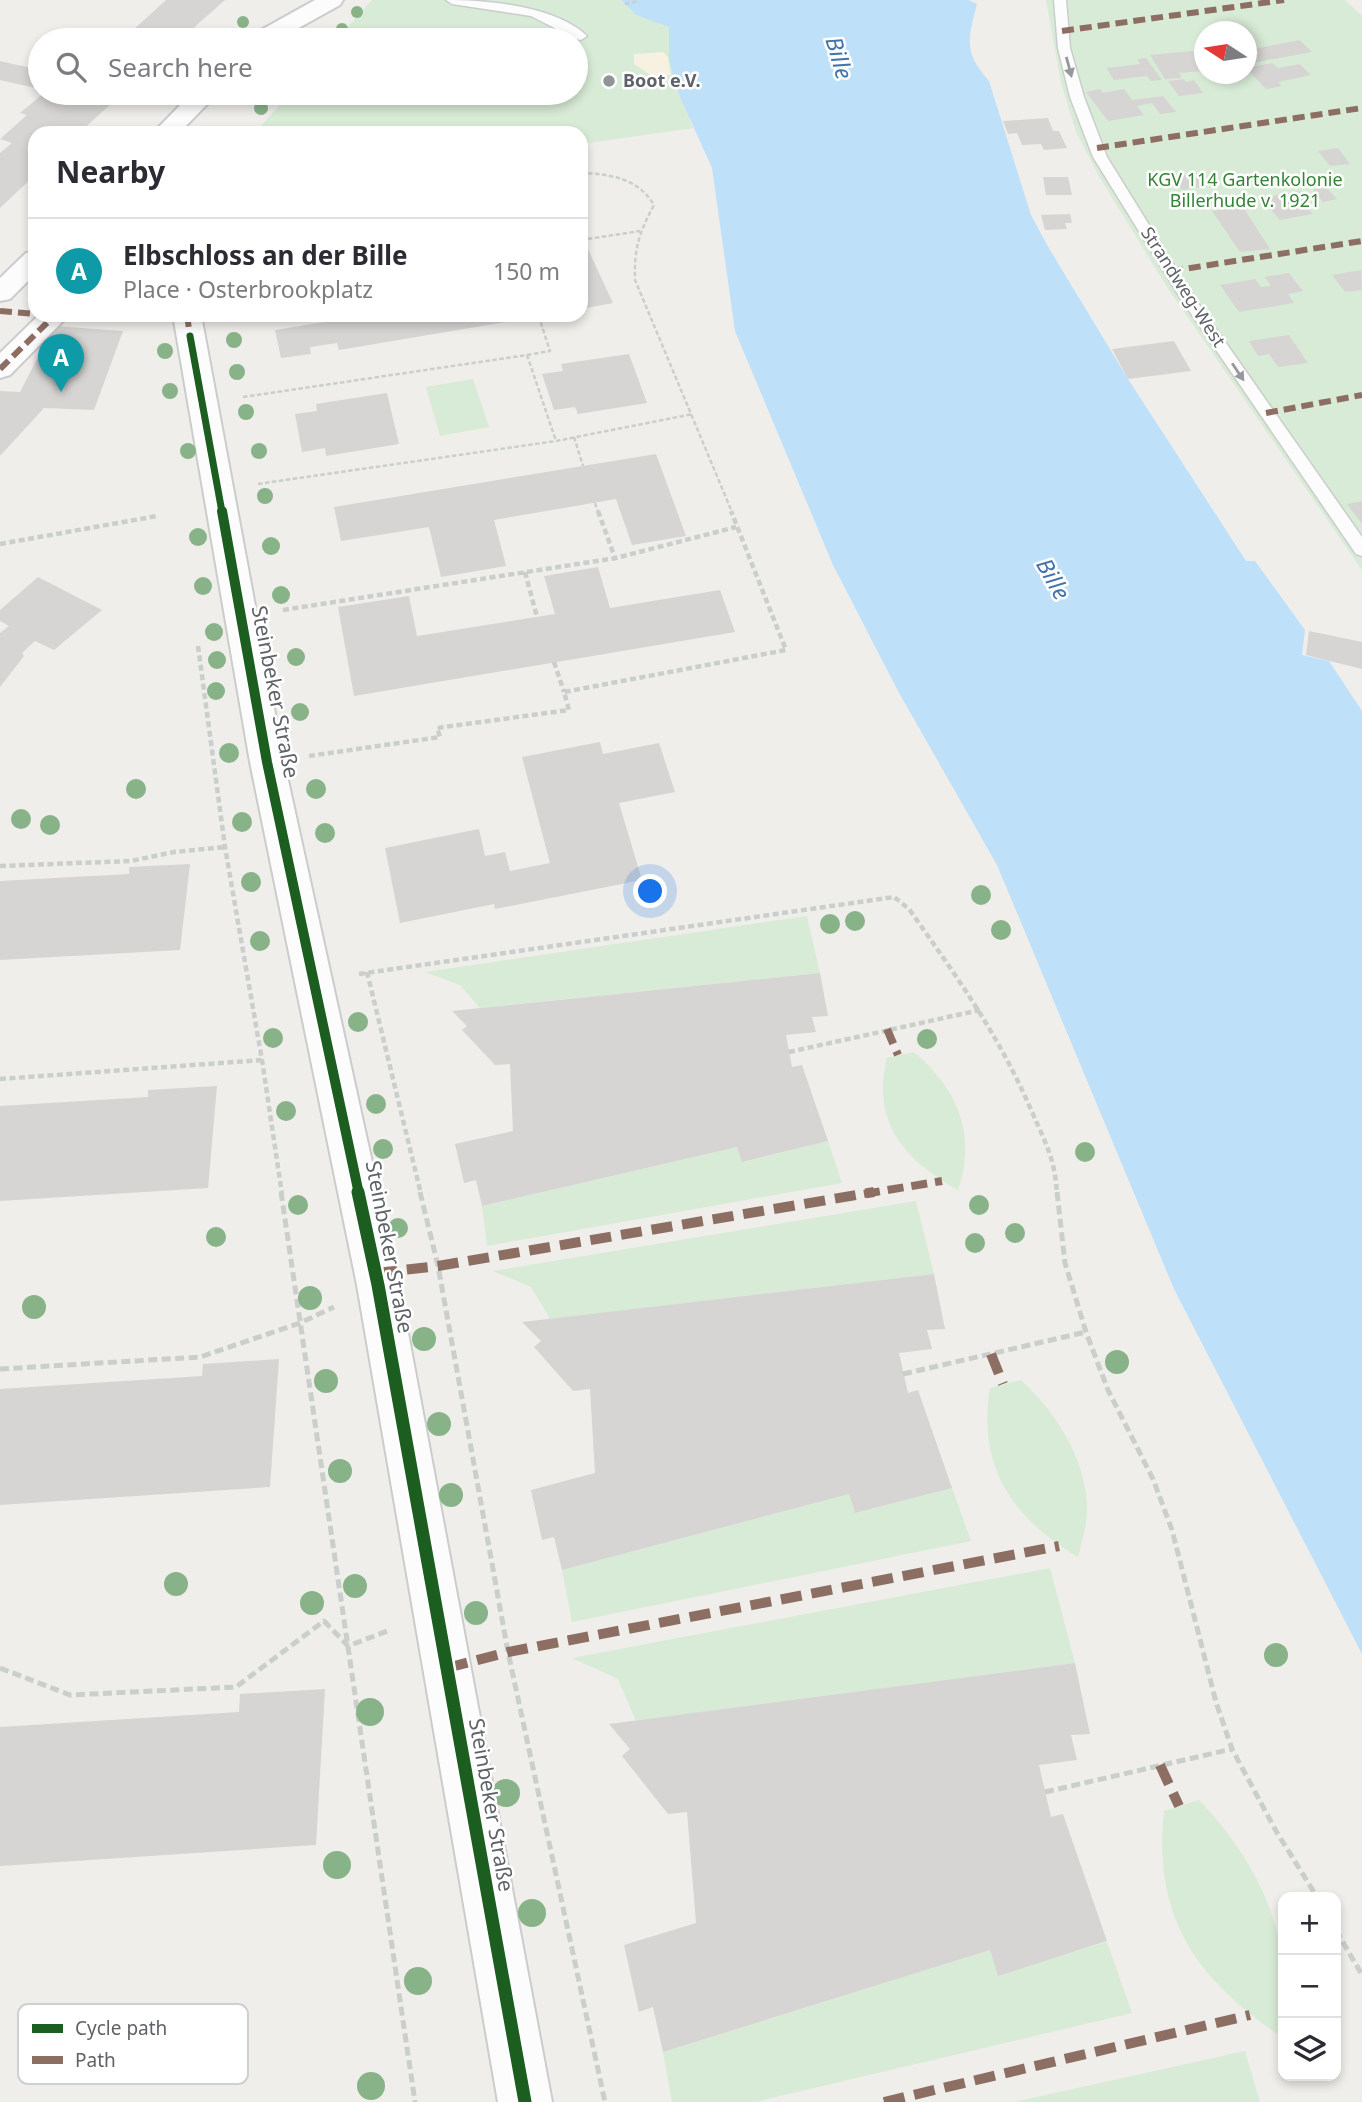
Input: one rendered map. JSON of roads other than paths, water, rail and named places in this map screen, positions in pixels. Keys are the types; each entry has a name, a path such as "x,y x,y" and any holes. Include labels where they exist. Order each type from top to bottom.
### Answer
{"street":[{"path":"280,28 332,0"},
{"path":"262,28 268,10"},
{"path":"172,126 194,105"},
{"path":"28,268 3,302 28,311"},
{"path":"0,369 47,322"},
{"name":"Steinbeker Straße","path":"189,326 267,762 378,1285 525,2102"}],"lane":[{"path":"452,0 534,13 565,28"},
{"name":"Strandweg-West","path":"1060,0 1067,60 1077,97 1100,157 1186,296 1362,550"}],"water":[{"name":"Bille","path":"621,0 969,0 977,4 971,27 971,53 989,81 1031,215 1047,245 1128,379 1246,561 1255,561 1305,630 1302,655 1329,661 1362,711 1362,1654 1174,1289 997,865 898,691 833,565 735,331 712,168 680,97 669,61 669,27 636,15"}],"place":[{"name":"Boot e.V.","path":"609,81"},
{"name":"Elbschloss an der Bille","path":"61,392"}],"park label":[{"name":"KGV 114 Gartenkolonie Billerhude v. 1921","path":"1245,190"}]}
